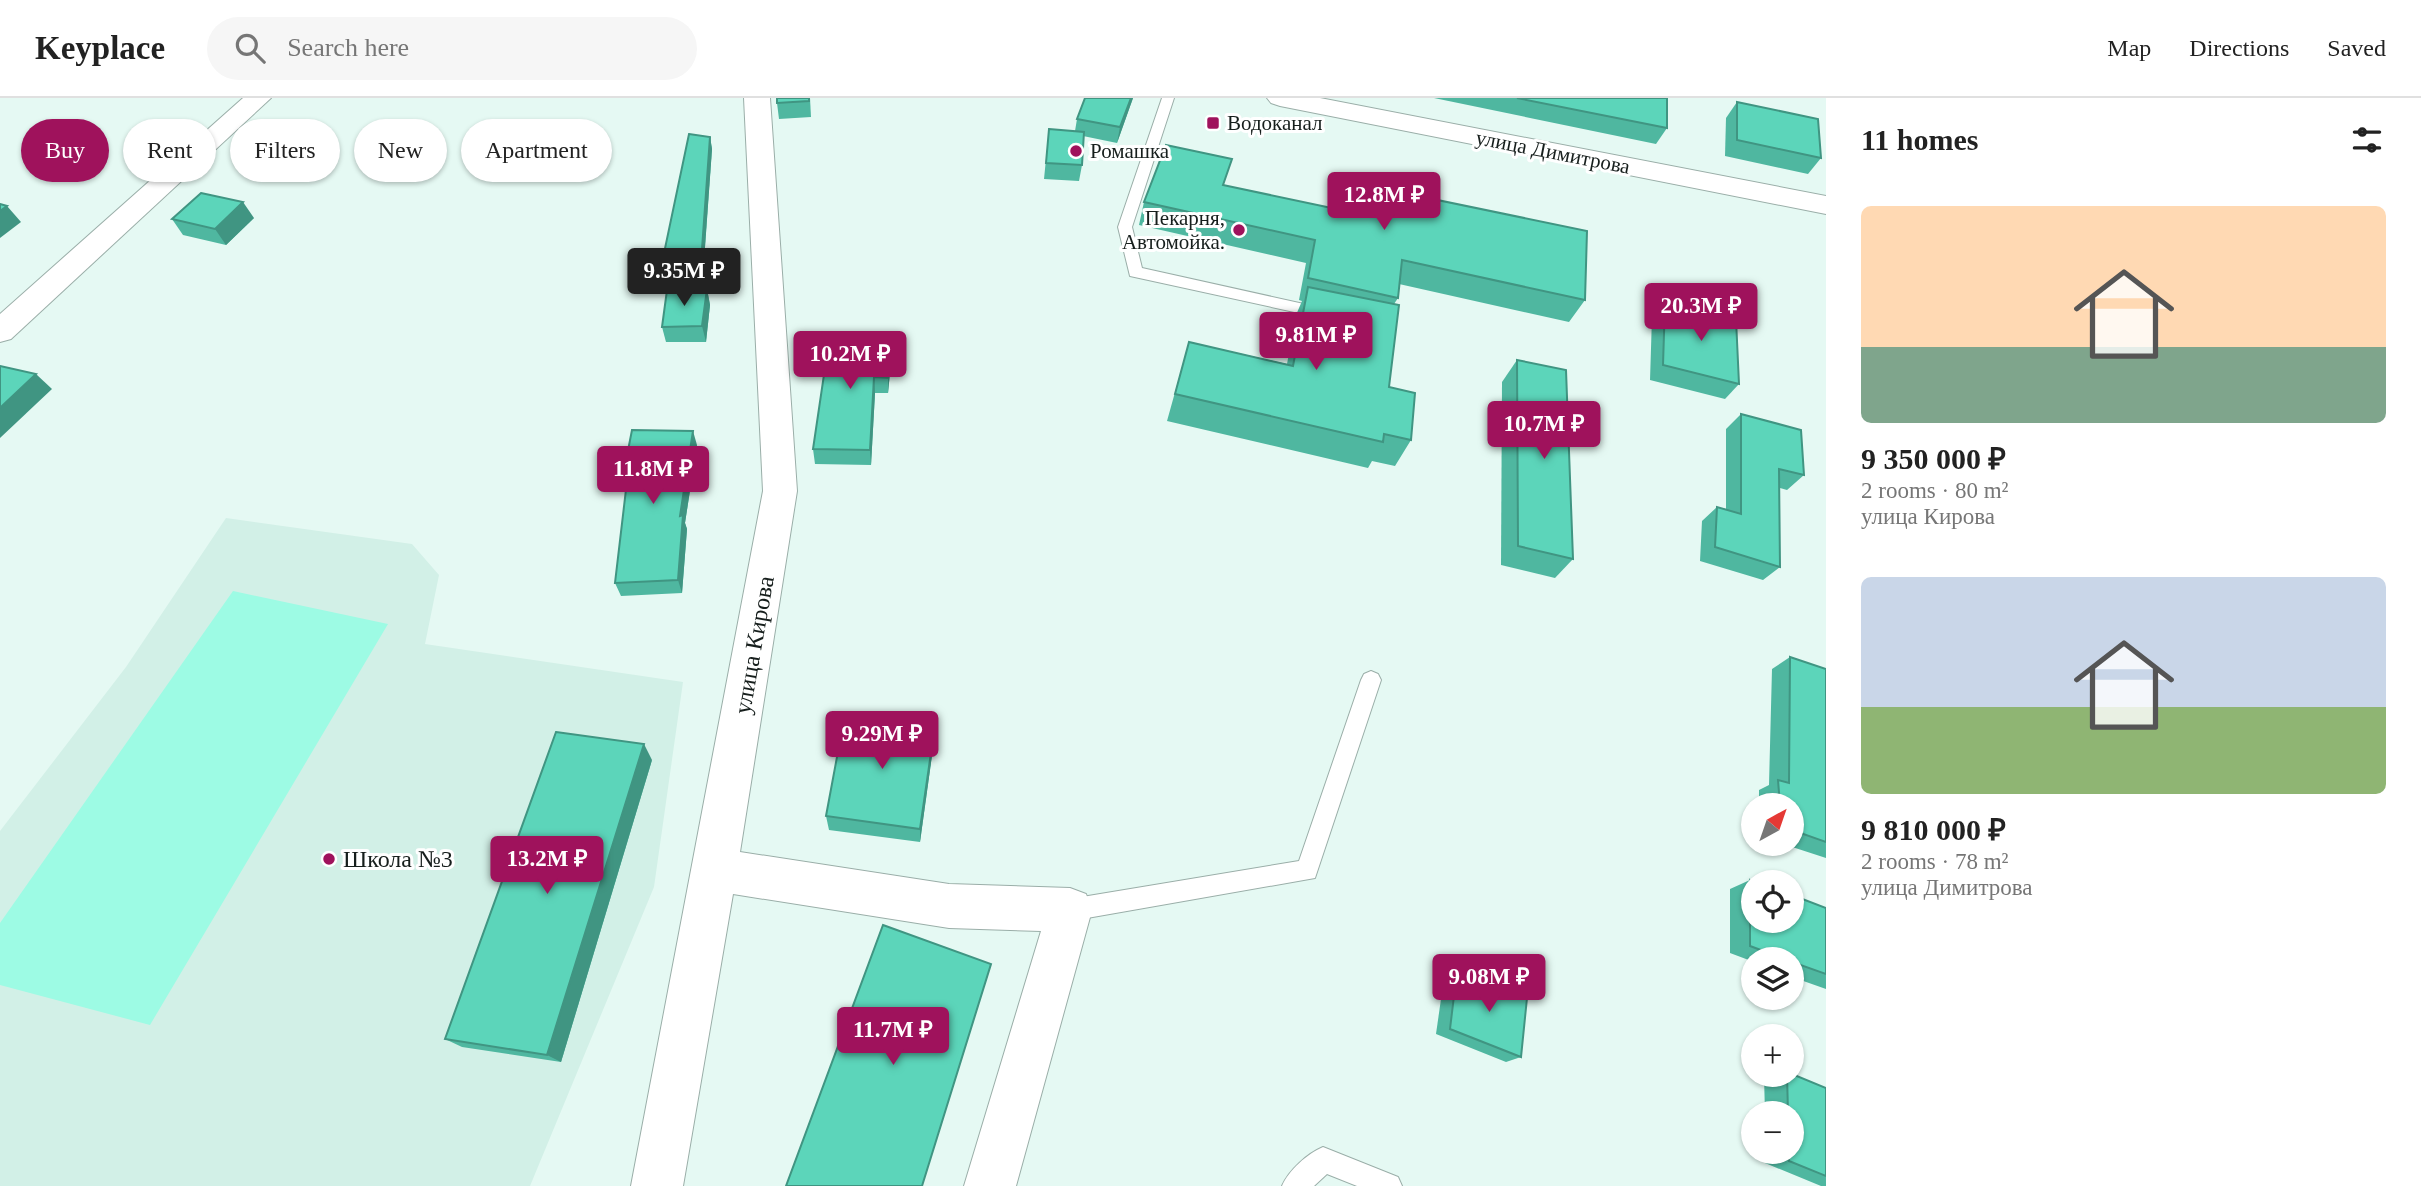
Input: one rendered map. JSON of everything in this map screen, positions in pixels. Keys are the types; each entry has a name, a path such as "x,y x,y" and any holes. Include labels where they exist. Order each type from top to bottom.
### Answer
{"street":[{"path":"0,331 258,98"},
{"name":"улица Кирова","path":"657,1186 780,491 757,98"},
{"name":"улица Димитрова","path":"1280,98 1826,205"},
{"path":"715,870 948,906 1070,910 990,1186"}],"lane":[{"path":"1167,98 1125,227 1135,272 1343,317"},
{"path":"1070,910 1307,870 1371,680"},
{"path":"1295,1186 1323,1160 1389,1186"}],"shaded area":[{"name":"Школа №3","path":"226,518 412,544 439,575 425,644 683,682 654,887 530,1186 0,1186 0,831 126,667"}],"green space":[{"path":"233,591 388,624 150,1025 0,985 0,923"}],"building":[{"path":"777,98 809,98 809,101 777,103"},
{"path":"1085,98 1131,98 1120,127 1077,119"},
{"path":"1517,98 1667,98 1667,128"},
{"path":"1737,102 1818,119 1821,158 1737,140"},
{"path":"1049,129 1084,132 1082,165 1046,163"},
{"path":"689,134 710,137 700,277 659,277"},
{"path":"1166,145 1232,159 1223,185 1360,214 1365,185 1587,231 1585,300 1402,260 1398,298 1308,278 1315,240 1144,202"},
{"path":"201,193 243,202 215,229 172,219"},
{"path":"1308,287 1399,305 1389,387 1415,393 1411,440 1384,434 1383,442 1175,394 1189,342 1293,366"},
{"path":"707,289 702,326 662,327 667,290"},
{"path":"1665,302 1736,319 1739,384 1663,365"},
{"path":"830,334 891,337 888,378 874,377 870,450 813,449"},
{"path":"1517,360 1566,370 1573,559 1518,546"},
{"path":"0,366 36,374 0,408"},
{"path":"1741,414 1801,430 1804,475 1779,469 1780,567 1715,547 1717,507 1741,514"},
{"path":"632,430 693,431 680,516 683,515 678,580 615,583 627,481 622,481"},
{"path":"1790,657 1826,669 1826,842 1804,834 1804,793 1779,793 1778,780 1789,783"},
{"path":"845,714 935,725 920,829 826,816"},
{"path":"556,732 644,744 547,1055 445,1039"},
{"path":"1804,900 1826,908 1826,974 1804,966 1804,947 1750,946 1750,933 1804,933"},
{"path":"883,925 991,964 922,1186 786,1186"},
{"path":"1457,971 1527,998 1521,1057 1450,1029"},
{"path":"1804,1079 1826,1088 1826,1176 1796,1164 1804,1164 1804,1101 1788,1101 1787,1087 1804,1087"}],"place":[{"name":"Водоканал","path":"1213,123"},
{"name":"Ромашка","path":"1076,151"},
{"name":"Пекарня, Автомойка.","path":"1239,230"},
{"name":"Школа №3","path":"329,859"}]}
